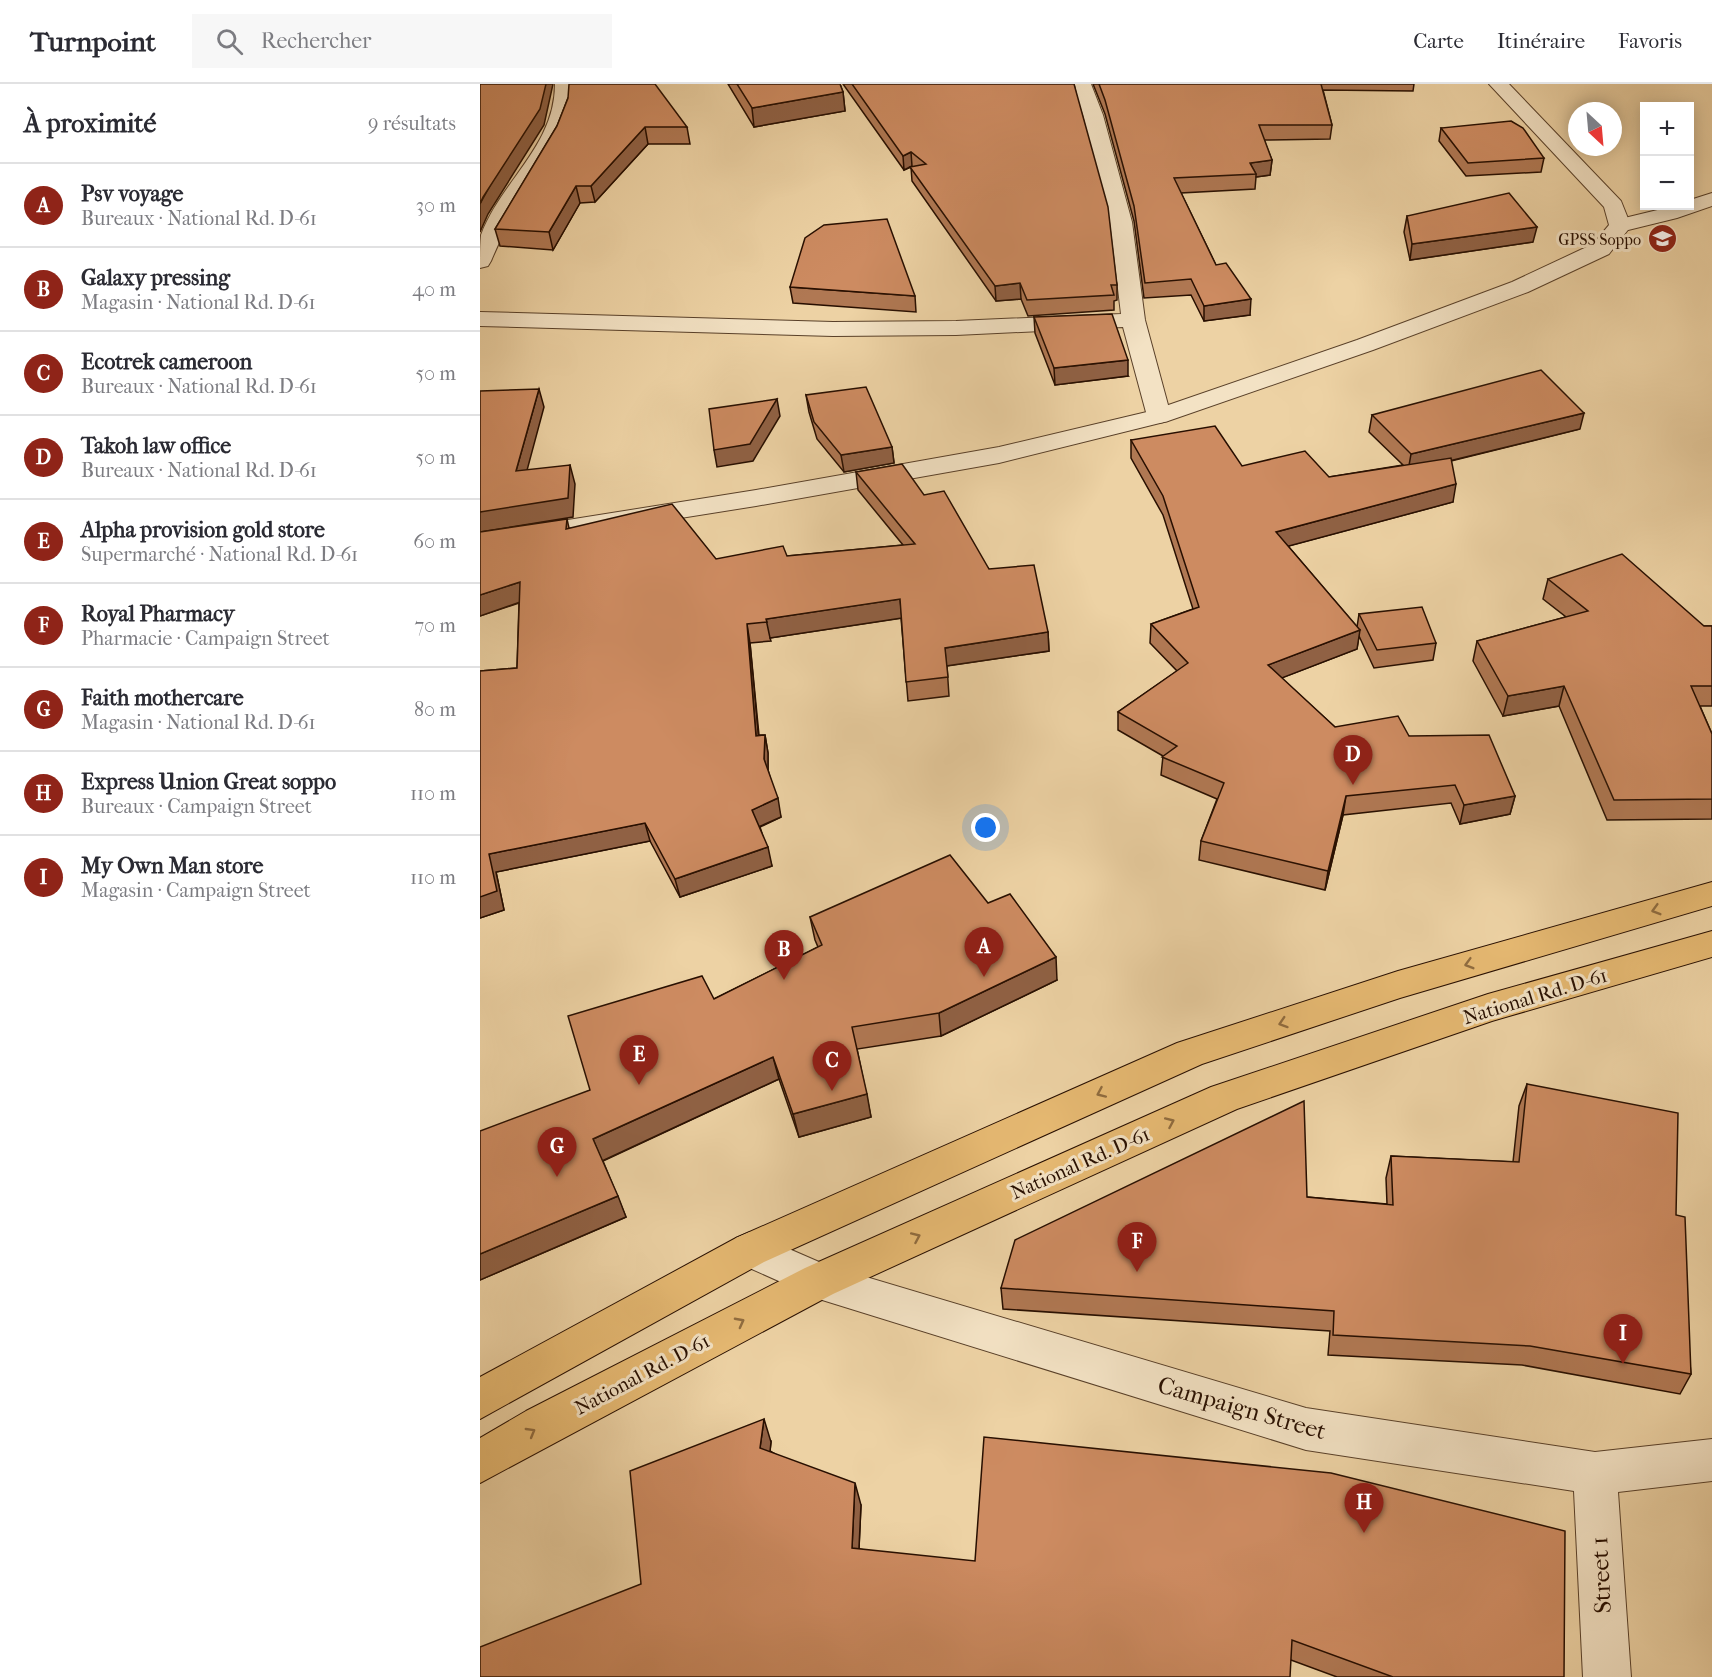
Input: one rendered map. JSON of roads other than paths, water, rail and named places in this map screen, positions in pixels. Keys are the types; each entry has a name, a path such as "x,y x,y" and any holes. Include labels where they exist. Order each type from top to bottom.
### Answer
{"highway":[{"path":"480,1399 750,1250 1190,1053 1398,985 1712,894"},
{"name":"National Rd. D-61","path":"480,1462 541,1426 819,1281 1224,1098 1488,1008 1712,944"}],"street":[{"path":"480,261 516,193 545,151 561,116 564,84"},
{"path":"1082,84 1094,115 1121,222 1132,320 1159,416"},
{"path":"1498,84 1614,205 1620,226"},
{"path":"480,542 767,496 988,457 1159,416 1365,345 1520,287 1601,249 1620,226 1670,214 1712,199"},
{"path":"480,318 833,329 956,328 1132,320"},
{"name":"Campaign Street","path":"750,1250 819,1281 1306,1429 1595,1473 1712,1460"},
{"name":"Street 1","path":"1595,1473 1607,1677"}],"place":[{"name":"GPSS Soppo","path":"1662,239"},
{"name":"Takoh law office","path":"1353,785"},
{"name":"Psv voyage","path":"984,977"},
{"name":"Galaxy pressing","path":"784,980"},
{"name":"Alpha provision gold store","path":"639,1085"},
{"name":"Ecotrek cameroon","path":"832,1091"},
{"name":"Faith mothercare","path":"557,1177"},
{"name":"Royal Pharmacy","path":"1137,1272"},
{"name":"My Own Man store","path":"1623,1364"},
{"name":"Express Union Great soppo","path":"1364,1533"}]}
